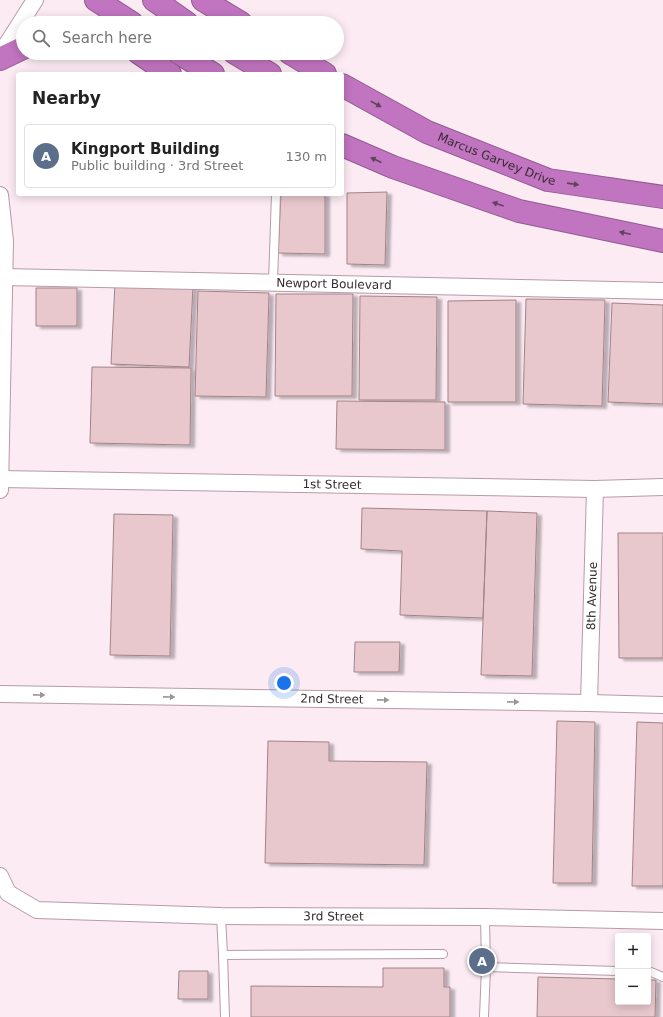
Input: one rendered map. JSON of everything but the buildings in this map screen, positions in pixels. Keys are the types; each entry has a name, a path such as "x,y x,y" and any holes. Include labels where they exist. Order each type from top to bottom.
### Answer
{"highway":[{"path":"96,0 121,16"},
{"path":"154,0 177,16"},
{"path":"202,0 229,16"},
{"path":"0,59 16,51"},
{"path":"149,60 167,72"},
{"path":"190,60 210,72"},
{"path":"247,60 267,72"},
{"path":"302,60 322,72"},
{"name":"Marcus Garvey Drive","path":"344,89 427,132 548,180 663,197"},
{"path":"344,146 393,167 519,211 663,241"}],"street":[{"path":"25,16 35,0"},
{"path":"0,55 16,30"},
{"path":"0,196 5,241 0,490"},
{"name":"Newport Boulevard","path":"4,277 663,291"},
{"name":"1st Street","path":"0,479 594,488 663,487"},
{"name":"8th Avenue","path":"588,703 594,488"},
{"name":"2nd Street","path":"0,694 588,703 663,706"},
{"name":"3rd Street","path":"0,876 8,893 37,910 221,916 663,921"}],"lane":[{"path":"273,282 276,196"},
{"path":"221,916 224,1017"},
{"path":"484,1017 486,967 485,918"},
{"path":"223,955 443,954"},
{"path":"486,967 615,971"},
{"path":"651,972 663,976"}],"place":[{"name":"Kingport Building","path":"482,961"}]}
